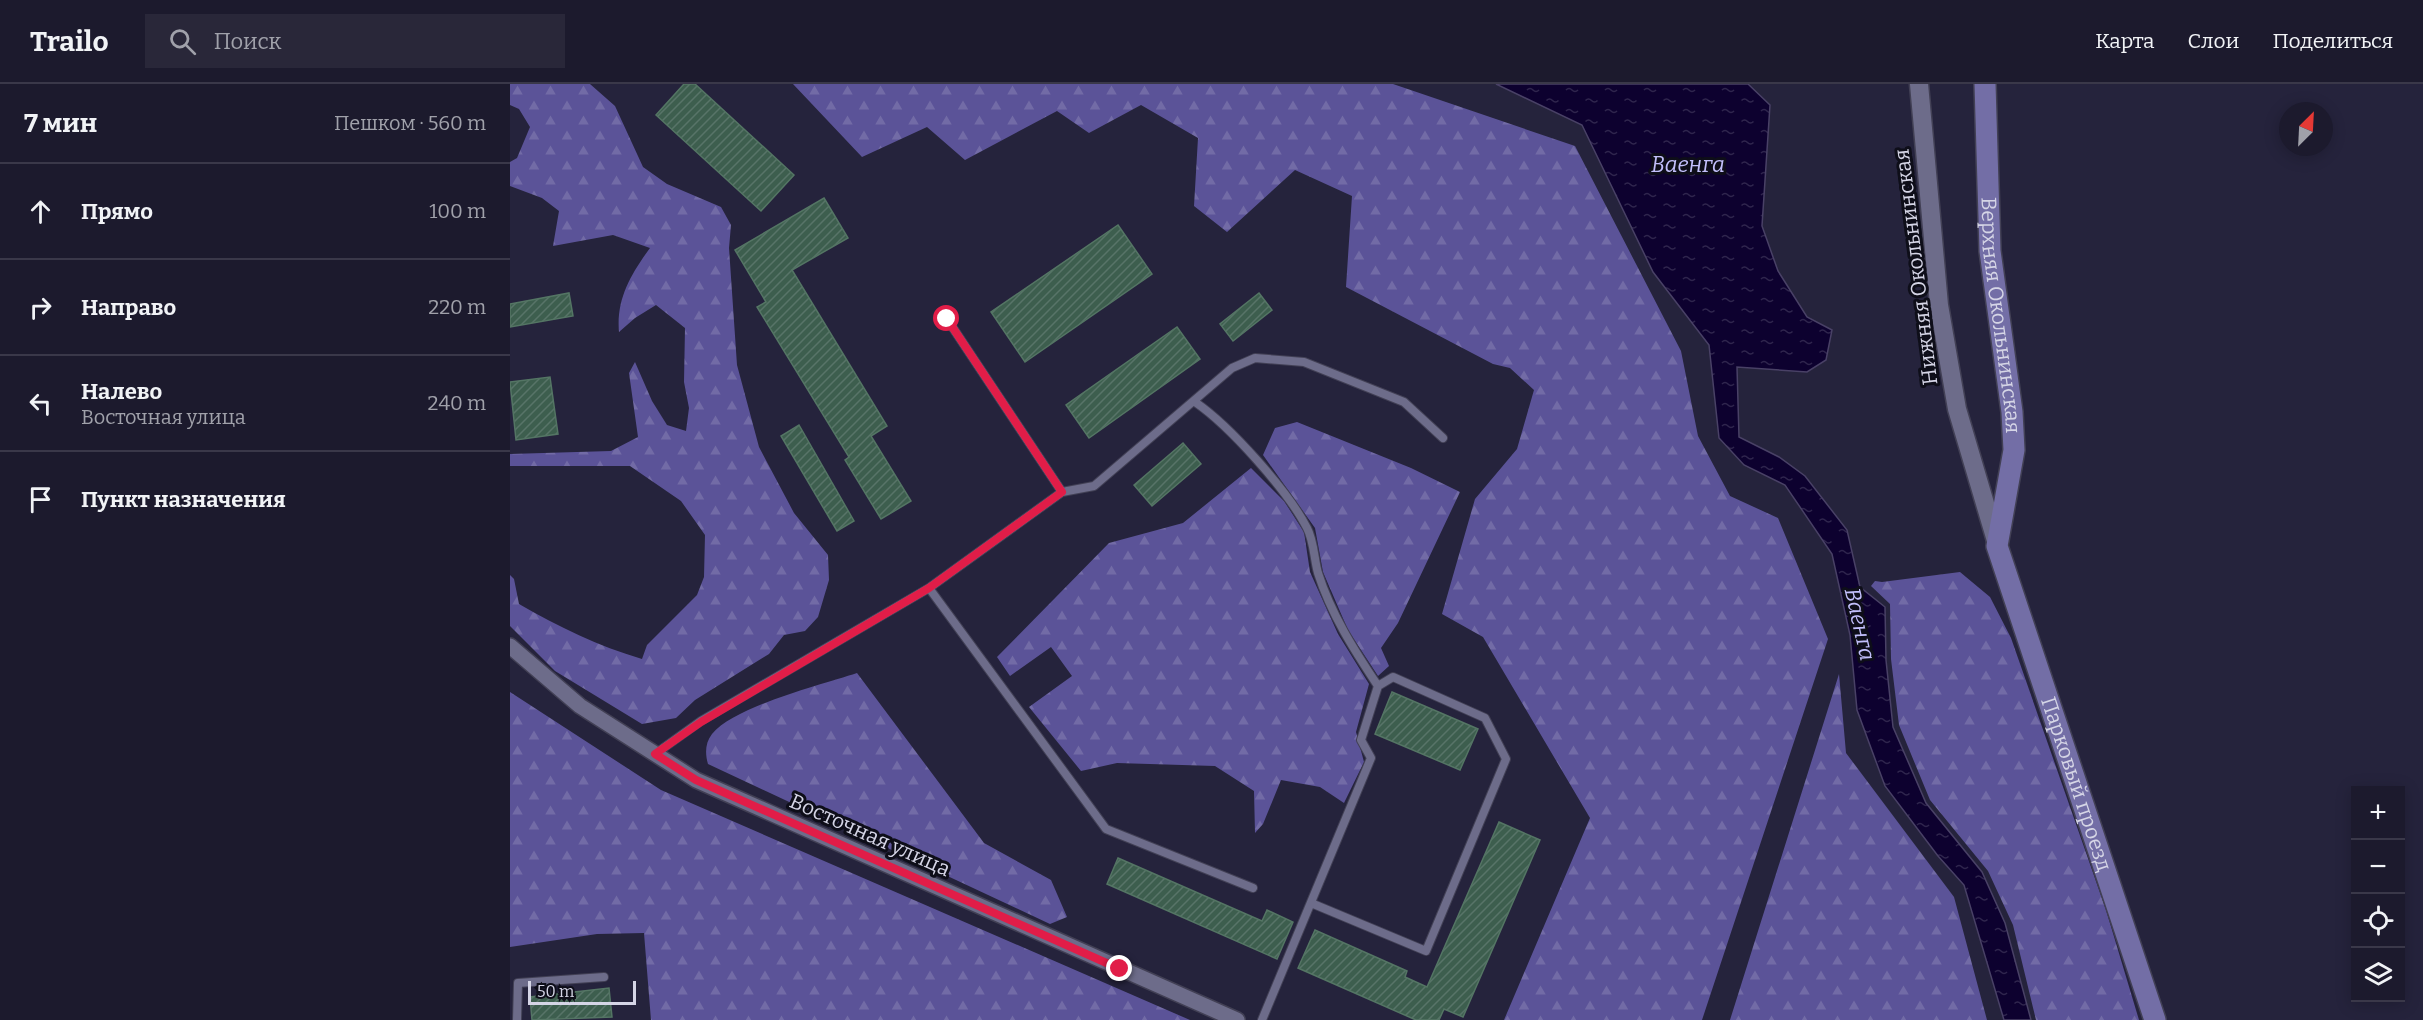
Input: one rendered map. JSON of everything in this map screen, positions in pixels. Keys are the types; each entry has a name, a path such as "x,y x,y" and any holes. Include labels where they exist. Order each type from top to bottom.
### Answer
{"main road":[{"name":"Верхняя Окольнинская","path":"1985,84 1990,251 2012,412 2014,450 1997,546"},
{"name":"Парковый проезд","path":"1997,546 2155,1020"}],"street":[{"name":"Нижняя Окольнинская","path":"1919,84 1939,305 1957,409 1997,546"},
{"name":"Восточная улица","path":"510,646 580,706 696,780 1237,1020"}],"lane":[{"path":"947,319 1062,492"},
{"path":"655,754 701,722 929,588 1062,492 1094,486 1232,368 1255,358 1304,362 1404,402 1443,438"},
{"path":"1195,402 1218,418 1285,495 1308,530 1318,573 1341,630 1378,686"},
{"path":"929,588 1106,829 1253,888"},
{"path":"1262,1020 1371,758 1361,740 1378,686 1393,677 1485,718 1506,759 1426,951 1311,903"},
{"path":"517,1020 518,983 604,977"}],"green space":[{"path":"510,84 590,84 615,106 643,167 667,184 721,207 731,225 729,248 737,365 759,447 794,513 828,555 829,580 818,617 805,631 784,635 769,654 695,700 676,718 642,724 555,671 510,626 510,575 514,579 519,604 579,635 642,659 647,645 697,595 704,577 705,535 681,501 630,466 510,466 510,454 611,451 638,437 629,373 635,362 652,401 667,425 686,431 689,408 684,382 685,328 656,305 635,318 619,332 620,309 626,287 650,248 613,235 553,246 559,211 542,198 510,186 510,162 517,158 530,127 519,109 510,105"},
{"path":"793,84 1393,84 1575,146 1681,351 1698,436 1730,496 1778,518 1828,639 1702,1020 1504,1020 1590,818 1483,637 1442,614 1475,499 1517,449 1534,390 1510,368 1493,364 1346,287 1352,196 1295,170 1227,232 1194,206 1198,138 1141,105 1089,133 1057,111 965,160 927,127 862,157"},
{"path":"1297,422 1411,468 1460,492 1398,623 1381,648 1389,666 1378,676 1348,630 1323,572 1315,528 1263,455 1275,428"},
{"path":"1251,468 1284,501 1304,532 1310,572 1338,634 1369,684 1356,732 1364,762 1344,803 1320,787 1281,780 1263,824 1255,833 1254,791 1215,766 1117,763 1081,771 1029,707 1072,676 1051,647 1010,676 997,657 1109,543 1183,523"},
{"path":"1960,572 1990,597 2011,638 2106,910 2139,1020 2036,1020 2013,925 1988,871 1930,800 1899,725 1891,659 1890,604 1871,586 1875,581"},
{"path":"857,673 984,843 1051,880 1067,917 1050,924 708,764 706,752 712,734 739,714 780,697"},
{"path":"1839,674 1846,753 1954,897 1987,1020 1730,1020"},
{"path":"510,692 661,790 1190,1020 651,1020 644,933 597,934 510,947"}],"water":[{"name":"Ваенга","path":"1496,84 1748,84 1770,105 1762,226 1778,271 1807,317 1832,330 1826,360 1807,372 1737,367 1739,437 1779,457 1805,476 1847,530 1860,587 1885,607 1886,660 1893,727 1926,803 1982,872 2005,923 2031,1020 2004,1020 1964,885 1938,856 1885,786 1857,710 1850,635 1832,554 1785,485 1744,465 1719,438 1709,345 1653,272 1582,125"}],"building":[{"path":"684,84 695,84 794,175 761,211 656,115"},
{"path":"824,198 848,238 792,270 887,426 871,436 911,501 881,519 845,460 849,457 757,307 766,302 735,250"},
{"path":"1118,225 1152,274 1025,362 991,312"},
{"path":"569,293 573,316 510,327 510,304"},
{"path":"1259,293 1272,310 1233,341 1220,324"},
{"path":"1177,327 1200,359 1089,438 1066,405"},
{"path":"550,377 558,434 516,440 510,382"},
{"path":"799,425 854,521 837,531 781,436"},
{"path":"1183,443 1201,464 1152,506 1134,485"},
{"path":"1392,692 1478,729 1460,770 1375,734"},
{"path":"1499,822 1540,840 1463,1017 1444,1009 1439,1020 1416,1020 1298,968 1315,930 1407,971 1405,977 1427,987"},
{"path":"1118,858 1262,921 1267,910 1293,922 1277,959 1107,884"},
{"path":"609,988 612,1017 532,1020 530,997"}],"route":[{"path":"947,319 1062,492 929,588 701,722 655,754 696,780 1120,969"}]}
